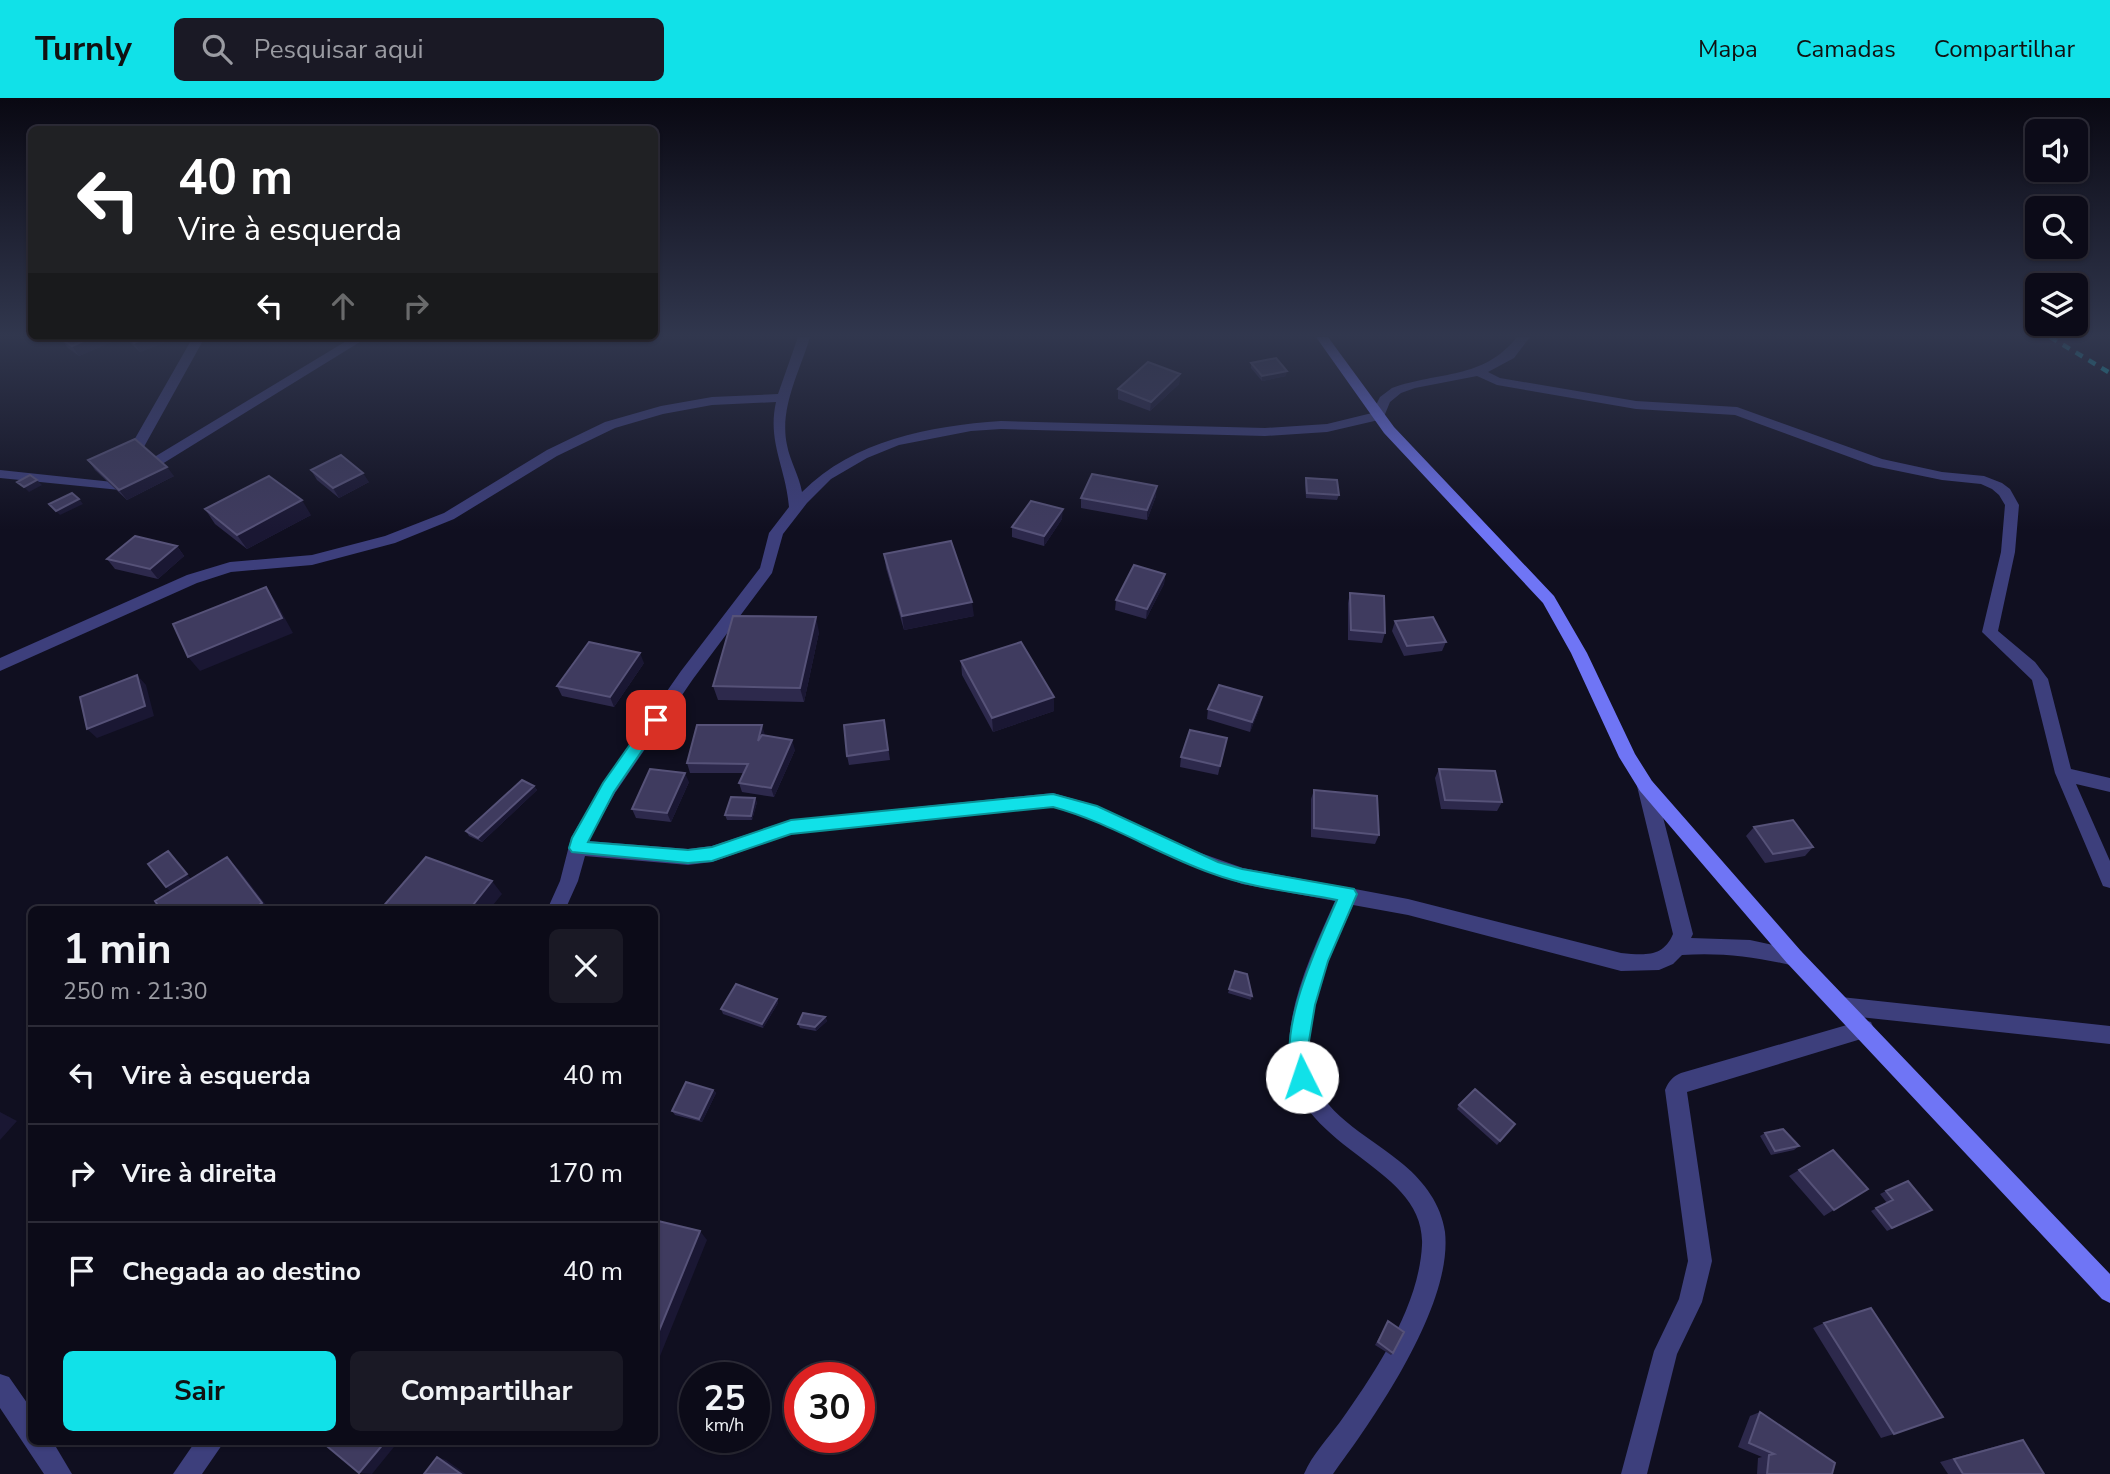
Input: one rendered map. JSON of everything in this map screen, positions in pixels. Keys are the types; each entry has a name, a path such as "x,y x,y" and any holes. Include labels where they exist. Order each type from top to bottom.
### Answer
{"street":[{"path":"114,487 163,401"},
{"path":"0,474 114,487 256,401"},
{"path":"0,664 180,584 217,571 274,561 312,559 390,540 449,516 552,453 610,425 661,410 711,401"},
{"path":"782,401 778,437 793,480 796,507"},
{"path":"1368,401 1430,476 1549,600 1579,653 1628,757 1646,786 1794,957 2110,1291"},
{"path":"1378,416 1384,401"},
{"path":"1606,401 1737,411 1879,463 1983,480 2006,492 2012,505 2008,552 1990,632 2039,676 2047,698 2057,754 2076,810 2110,880"},
{"path":"558,906 569,881 580,838 609,788 687,675 767,569 776,533 796,507 826,476 862,455 895,442 971,427 1001,425 1275,432 1327,428 1378,416"},
{"path":"2064,774 2110,785"},
{"path":"578,848 688,856 712,854 791,827 1053,800 1092,811 1214,867 1242,876 1348,894 1621,962 1646,964 1665,961 1678,947 1683,933 1646,786"},
{"path":"1317,1474 1391,1369 1412,1326 1433,1261 1432,1224 1422,1200 1406,1181 1323,1117 1302,1077 1298,1053 1306,1005 1320,961 1348,894"},
{"path":"1678,947 1714,943 1742,945 1794,957"},
{"path":"1841,1006 2110,1035"},
{"path":"1634,1474 1666,1351 1690,1302 1700,1261 1676,1090 1681,1083 1864,1029"},
{"path":"0,1386 28,1427"},
{"path":"40,1445 59,1474"},
{"path":"186,1474 209,1445"}],"building":[{"path":"135,439 167,467 119,490 88,460"},
{"path":"341,455 363,473 333,488 311,470"},
{"path":"1092,474 1157,486 1147,510 1081,498"},
{"path":"30,475 37,480 24,487 17,482"},
{"path":"269,476 302,500 237,535 205,509"},
{"path":"1306,478 1337,480 1339,495 1307,493"},
{"path":"72,493 79,499 56,511 49,504"},
{"path":"1031,501 1063,509 1044,536 1012,527"},
{"path":"135,536 177,546 150,569 107,559"},
{"path":"951,541 972,602 902,616 884,554"},
{"path":"1134,565 1165,574 1147,609 1116,600"},
{"path":"266,587 282,618 188,657 173,624"},
{"path":"1350,593 1384,596 1385,633 1351,630"},
{"path":"733,616 816,617 800,688 713,686"},
{"path":"1433,617 1446,642 1407,646 1395,621"},
{"path":"589,642 640,653 610,697 557,686"},
{"path":"1021,642 1054,697 992,718 961,661"},
{"path":"137,675 145,706 87,729 80,697"},
{"path":"1219,685 1262,697 1252,722 1208,709"},
{"path":"884,720 888,750 847,756 844,725"},
{"path":"697,725 762,725 758,741 762,735 792,740 771,788 739,783 748,764 687,763"},
{"path":"1190,730 1227,738 1220,766 1181,757"},
{"path":"650,769 685,773 667,813 632,809"},
{"path":"1439,769 1495,771 1502,802 1445,800"},
{"path":"522,780 534,786 478,838 466,831"},
{"path":"1314,790 1377,796 1379,835 1314,828"},
{"path":"731,797 755,798 751,816 725,815"},
{"path":"1793,820 1813,847 1773,854 1754,827"},
{"path":"168,851 187,874 166,887 148,864"},
{"path":"227,857 262,903 257,906 158,906 155,901"},
{"path":"426,857 492,881 472,906 383,906"},
{"path":"1235,971 1247,974 1252,996 1229,989"},
{"path":"736,984 777,999 762,1024 721,1009"},
{"path":"803,1013 825,1017 815,1027 798,1024"},
{"path":"686,1082 713,1090 699,1119 672,1111"},
{"path":"1475,1089 1515,1124 1500,1141 1459,1105"},
{"path":"1783,1129 1799,1146 1775,1151 1765,1133"},
{"path":"1833,1150 1868,1189 1834,1210 1799,1170"},
{"path":"1908,1181 1932,1210 1892,1228 1876,1208 1893,1200 1886,1191"},
{"path":"658,1221 700,1231 658,1333"},
{"path":"1871,1308 1943,1417 1894,1434 1824,1323"},
{"path":"1388,1321 1404,1332 1393,1353 1378,1342"},
{"path":"1760,1412 1835,1463 1832,1474 1767,1474 1769,1455 1774,1454 1749,1443"},
{"path":"2023,1440 2044,1474 1963,1474 1954,1459"},
{"path":"326,1445 382,1445 359,1473"},
{"path":"437,1457 461,1474 424,1474"}],"route":[{"path":"656,720 609,788 580,838 578,848 638,854 712,854 791,827 1053,800 1092,811 1175,851 1242,876 1348,894 1320,961 1306,1005 1298,1053 1302,1077"}]}
